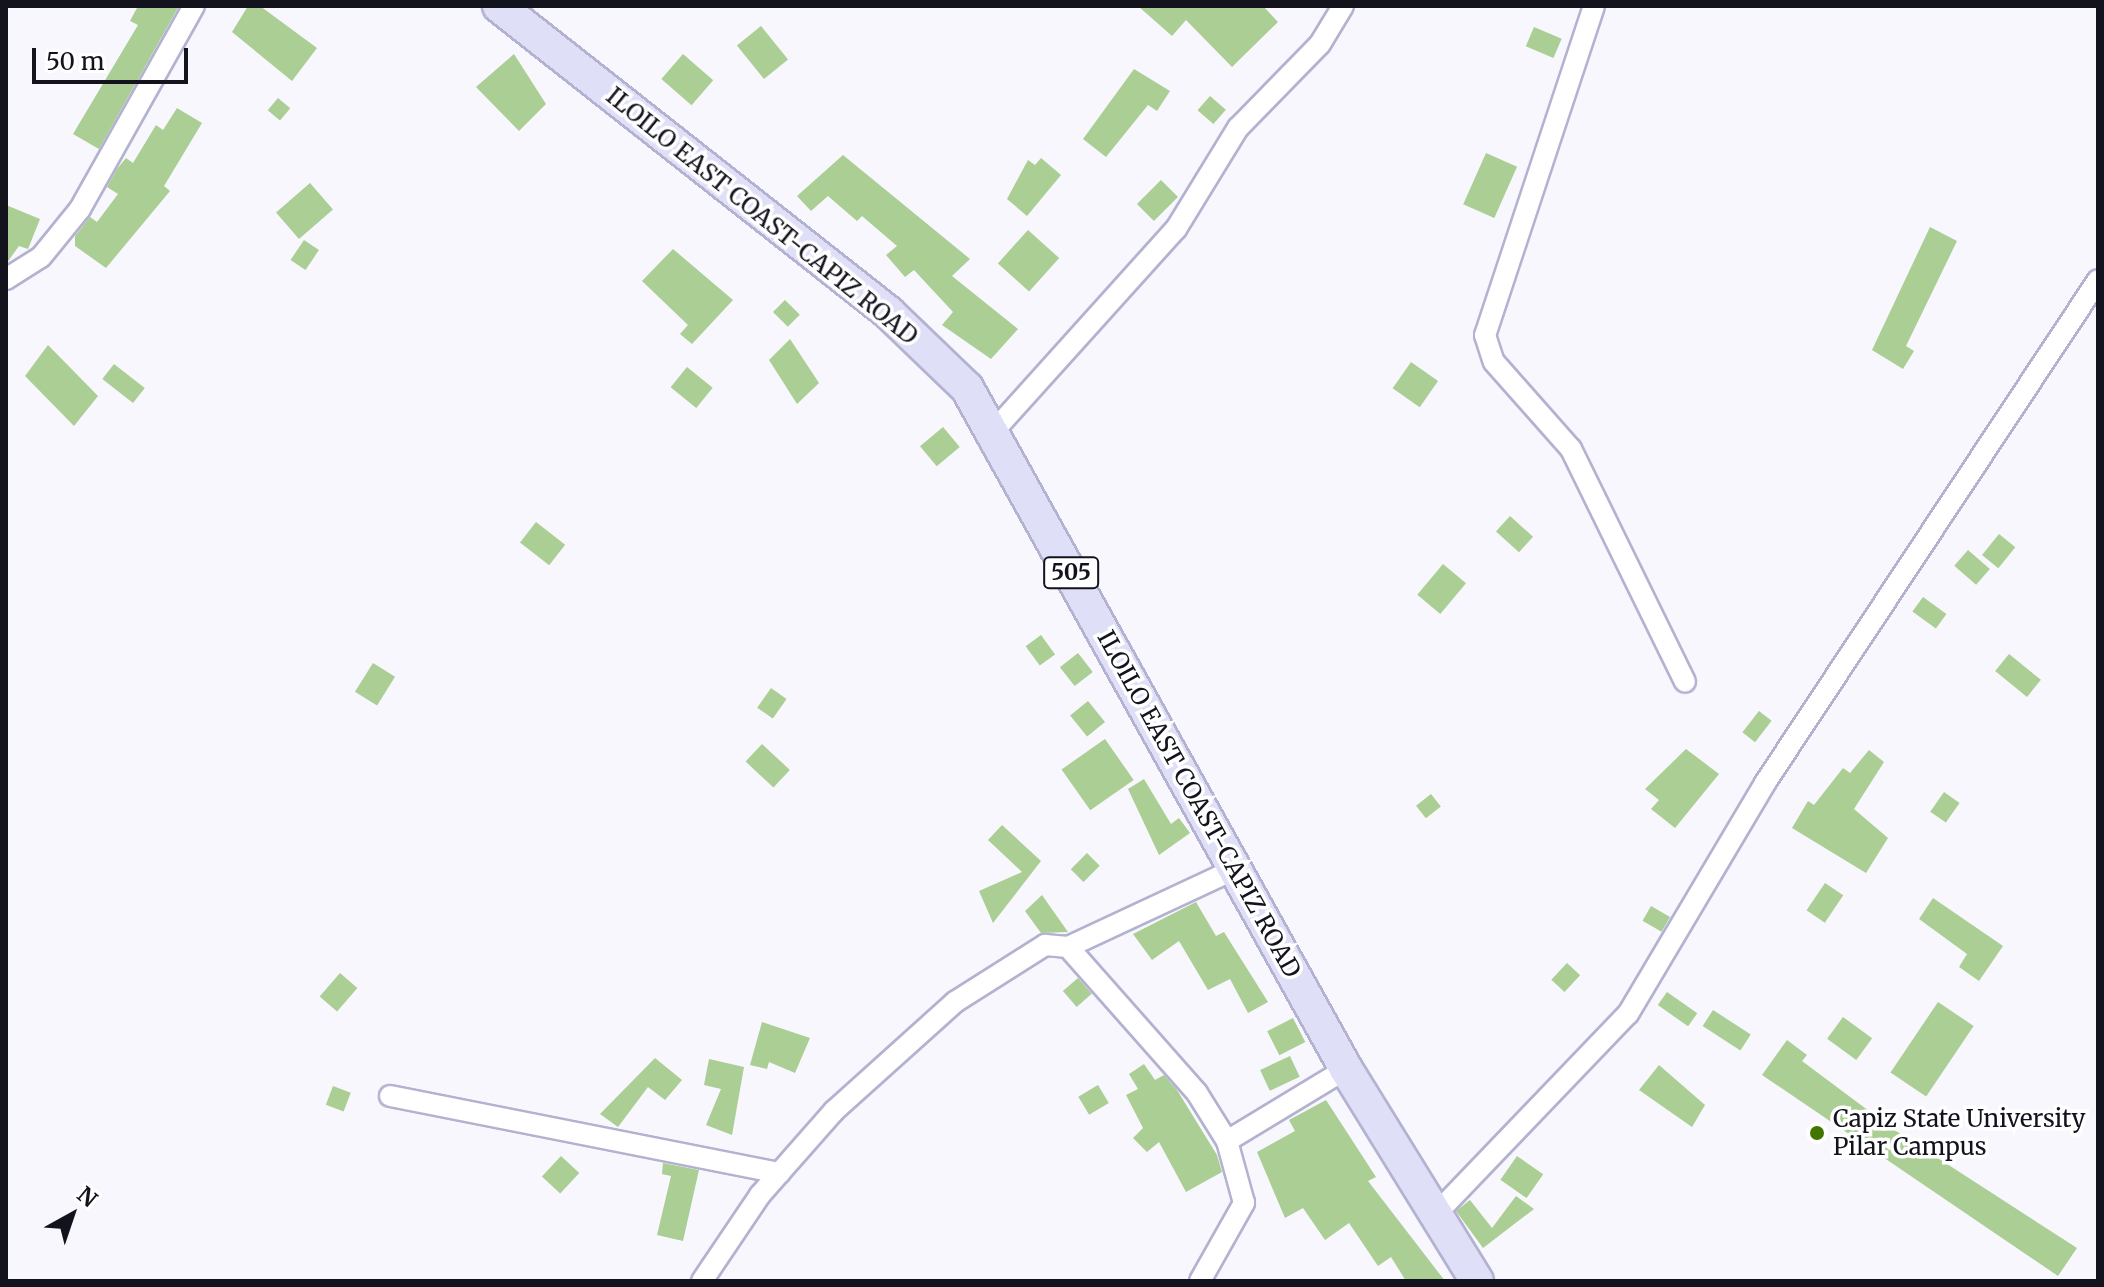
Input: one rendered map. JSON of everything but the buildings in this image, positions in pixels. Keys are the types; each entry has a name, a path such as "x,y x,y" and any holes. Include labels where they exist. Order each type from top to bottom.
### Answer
{"main road":[{"name":"ILOILO EAST COAST-CAPIZ ROAD","path":"499,6 889,313 967,388 1346,1069 1434,1216 1477,1281"}],"street":[{"path":"6,279 41,257 80,209 194,6"},
{"path":"992,433 1176,229 1238,128 1320,44 1343,6"},
{"path":"1594,6 1485,335 1494,362 1571,449 1685,682"},
{"path":"1434,1216 1628,1014 1773,770 2098,280"},
{"path":"702,1281 779,1173 834,1111 955,1002 1045,945 1068,947 1235,869"},
{"path":"1068,947 1197,1093 1227,1141 1244,1203 1200,1281"},
{"path":"1227,1141 1346,1069"},
{"path":"390,1096 779,1173"}],"place":[{"name":"Capiz State University Pilar Campus","path":"1817,1133"}]}
